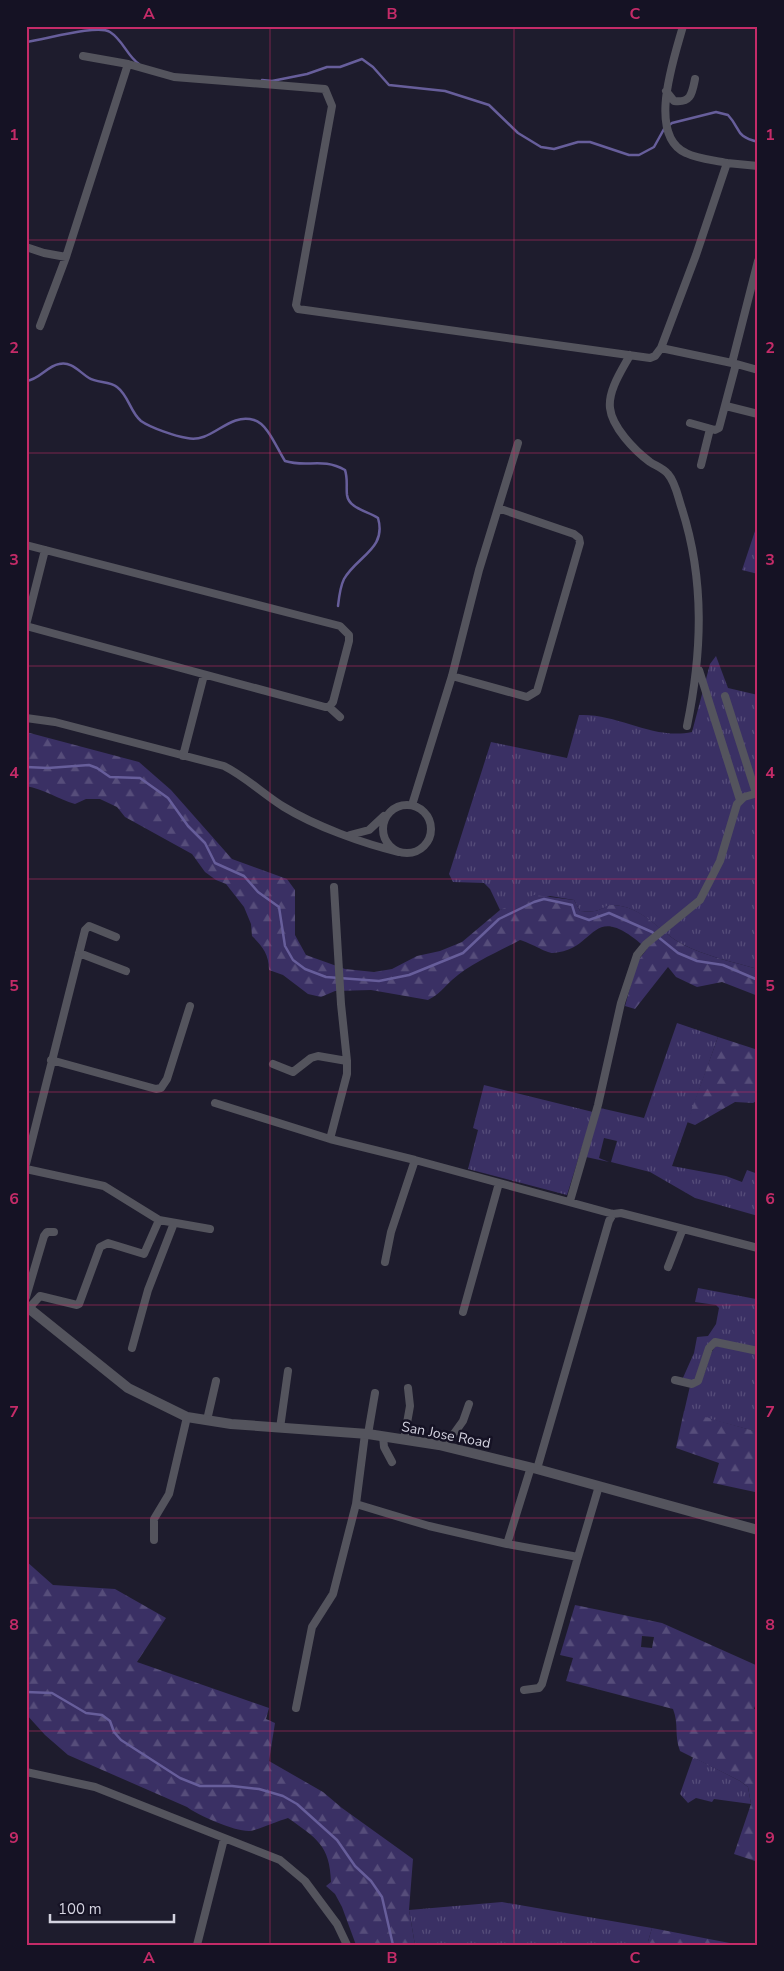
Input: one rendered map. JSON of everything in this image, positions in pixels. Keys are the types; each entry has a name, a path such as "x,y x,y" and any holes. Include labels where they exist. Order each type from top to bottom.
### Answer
{"street":[{"path":"683,26 666,92 665,115 669,133 675,144 685,153 727,163 758,166"},
{"path":"83,56 128,64 174,77 325,89 332,106 296,305 298,309 650,358 655,356 661,348 696,255 727,163"},
{"path":"40,326 66,257 128,64"},
{"path":"666,92 674,101 686,101 691,97 695,79"},
{"path":"26,247 66,257"},
{"path":"690,423 710,429 719,428 726,406 758,260"},
{"path":"661,348 734,363 758,370"},
{"path":"630,355 616,382 610,408 620,430 630,442 650,462 669,475 692,542 699,612 697,666 687,726"},
{"path":"726,406 758,414"},
{"path":"701,466 710,429"},
{"path":"412,805 452,676 460,639 518,443"},
{"path":"452,676 527,697 537,691 580,543 579,538 574,534 498,508"},
{"path":"26,545 340,626 349,635 349,642 333,702 329,707"},
{"path":"45,550 26,626 329,707 340,717"},
{"path":"570,1201 598,1105 621,1003 634,960 646,944 700,900 720,861 740,800 697,666"},
{"path":"183,756 204,675"},
{"path":"725,696 757,793 740,800"},
{"path":"26,718 55,722 224,766 245,777 282,806 303,818 348,836 399,852 414,852 427,843 430,836 430,821 422,809 412,805 400,805 369,830 348,836"},
{"path":"388,813 383,827 383,835 392,848 399,852"},
{"path":"330,1139 346,1079 347,1061 341,1004 334,887"},
{"path":"26,1164 86,927 116,937"},
{"path":"79,954 126,971"},
{"path":"51,1060 156,1089 161,1088 166,1079 190,1006"},
{"path":"273,1064 293,1072 311,1058 318,1056 347,1061"},
{"path":"215,1103 330,1139 570,1201 613,1214 621,1213 758,1248"},
{"path":"385,1262 391,1232 414,1160"},
{"path":"26,1169 104,1186 159,1220 210,1229"},
{"path":"462,1312 499,1183"},
{"path":"507,1544 534,1468 609,1221 613,1214"},
{"path":"28,1306 38,1296 76,1305 79,1304 100,1247 108,1243 144,1254 159,1220"},
{"path":"132,1348 148,1290 174,1223"},
{"path":"668,1267 682,1230"},
{"path":"26,1296 44,1236 47,1232 54,1232"},
{"name":"San Jose Road","path":"28,1306 128,1388 186,1417 280,1428 367,1434 445,1446 534,1468 758,1530"},
{"path":"675,1380 692,1384 698,1381 708,1348 715,1342 758,1351"},
{"path":"280,1428 288,1371"},
{"path":"206,1420 216,1381"},
{"path":"404,1440 410,1406 408,1388"},
{"path":"296,1708 312,1627 333,1594 356,1504 376,1392"},
{"path":"445,1446 463,1421 469,1404"},
{"path":"154,1540 154,1519 168,1494 186,1417"},
{"path":"383,1436 384,1447 392,1462"},
{"path":"524,1690 538,1688 542,1684 599,1486"},
{"path":"356,1504 429,1526 507,1544 578,1557"},
{"path":"26,1772 95,1787 280,1860 294,1870 337,1924 347,1945"},
{"path":"197,1945 224,1839"}],"green space":[{"path":"758,522 758,574 742,570"},
{"path":"716,656 728,688 758,695 758,969 700,952 682,944 641,914 623,906 611,905 595,911 580,911 574,900 550,896 500,910 490,889 484,883 453,882 449,874 491,742 567,758 579,715 607,718 649,730 677,733 692,732 710,664"},
{"path":"26,732 139,762 171,790 232,859 287,879 295,890 295,935 306,955 345,969 374,972 392,969 417,956 440,951 462,942 500,910 534,895 574,900 580,911 595,911 611,905 623,906 642,914 682,944 700,952 758,969 758,996 722,982 697,987 676,977 668,967 635,1009 625,1006 637,962 647,949 628,934 614,927 604,927 596,930 579,944 568,950 553,953 520,940 468,968 428,1000 371,990 335,991 321,997 308,994 283,975 269,970 268,959 264,951 252,936 251,924 244,907 226,884 205,872 192,854 125,817 117,807 100,799 86,799 75,804 39,789 26,786"},
{"path":"677,1023 718,1037 672,1166 726,1176 742,1182 747,1170 758,1174 758,1216 695,1198 650,1172 611,1162 617,1141 604,1138 599,1158 609,1162 586,1157 600,1108 644,1118"},
{"path":"718,1037 758,1050 758,1100 753,1103 735,1102 695,1125 687,1122"},
{"path":"484,1085 593,1112 567,1195 468,1169 478,1130 473,1128"},
{"path":"698,1288 756,1299 758,1292 758,1349 716,1340 696,1381 682,1380 694,1353 697,1337 708,1336 716,1324 719,1308 716,1305 695,1302"},
{"path":"716,1346 758,1353 758,1432 684,1412 690,1386 701,1379 709,1357"},
{"path":"684,1411 758,1432 758,1485 755,1492 713,1483 719,1463 676,1448"},
{"path":"26,1561 53,1585 115,1589 166,1618 137,1662 269,1708 266,1719 275,1723 269,1761 323,1792 413,1859 409,1910 415,1945 356,1945 342,1907 335,1894 326,1886 331,1882 328,1859 324,1851 314,1837 288,1818 250,1831 227,1826 68,1755 45,1735 26,1714"},
{"path":"575,1605 662,1623 758,1666 758,1697 754,1709 758,1710 758,1862 734,1854 751,1804 748,1787 740,1781 680,1751 673,1709 566,1681 573,1658 560,1655","holes":["642,1636 654,1637 652,1648 641,1647"]},
{"path":"693,1757 748,1787 751,1804 714,1799 712,1802 696,1798 688,1803 680,1794"},
{"path":"502,1902 652,1928 647,1945 415,1945 409,1910"},
{"path":"652,1928 740,1945 647,1945"}],"waterway":[{"path":"26,42 82,31 103,30 114,35 139,64"},
{"path":"262,80 272,81 307,74 327,67 340,67 362,59 373,67 389,85 445,91 489,105 518,133 541,147 554,149 578,142 590,142 629,155 639,155 654,147 664,129 672,123 716,112 728,115 742,135 758,142"},
{"path":"26,381 35,378 55,365 68,364 92,380 117,387 141,421 170,434 196,439 204,437 236,420 254,420 264,426 285,461 300,464 329,464 345,470 348,500 355,507 378,518 380,529 375,545 344,579 338,606"},
{"path":"26,767 48,768 89,765 110,777 140,778 168,798 188,826 205,843 215,863 244,876 258,892 279,907 285,946 293,960 305,969 326,977 379,981 409,975 463,953 499,919 544,899 572,905 575,915 589,920 609,913 652,932 678,953 697,961 723,965 758,980"},
{"path":"26,1692 52,1693 86,1713 102,1715 110,1721 114,1732 121,1740 180,1778 200,1786 232,1786 259,1789 283,1796 297,1804 337,1840 355,1866 371,1881 382,1897 393,1945"}]}
